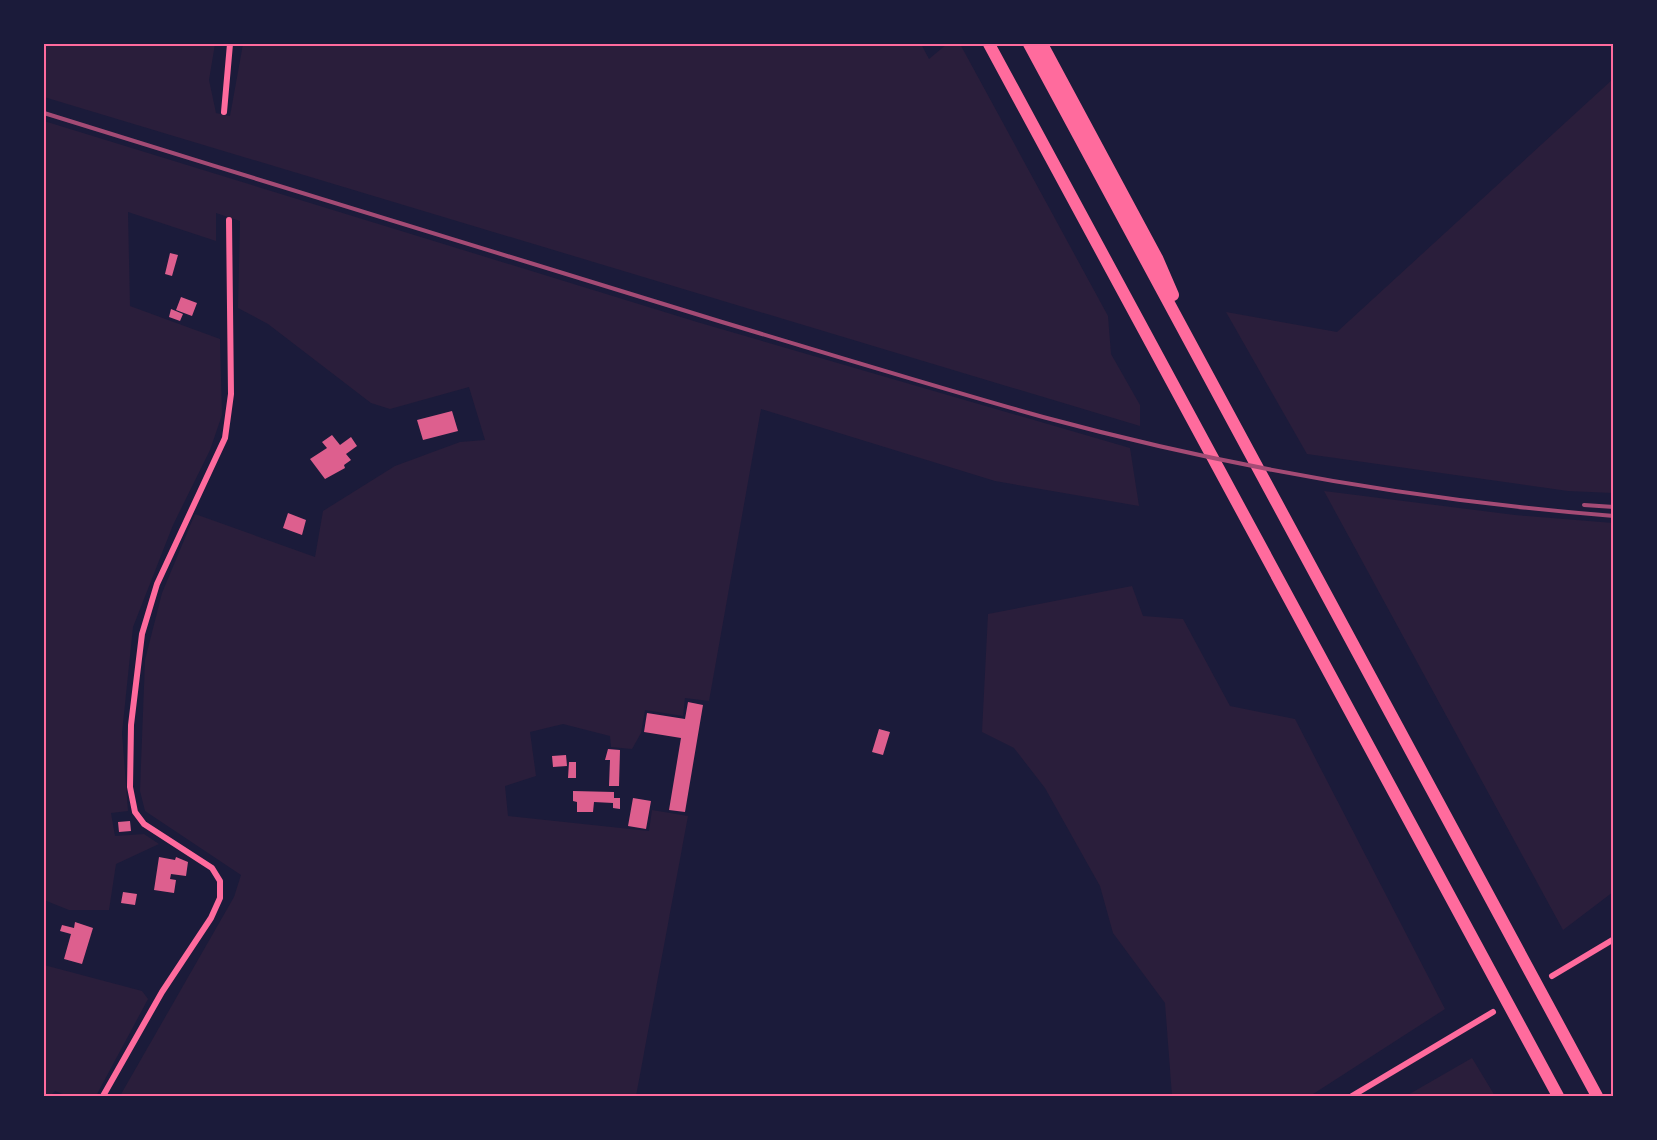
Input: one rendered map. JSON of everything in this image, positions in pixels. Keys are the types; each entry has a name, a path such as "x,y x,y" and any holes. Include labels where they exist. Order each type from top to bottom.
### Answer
{"highway":[{"path":"989,44 1558,1096"},
{"path":"1029,44 1597,1096"},
{"path":"1042,44 1157,258 1211,381"}],"street":[{"path":"224,112 230,44"},
{"path":"103,1096 150,1011 211,918 220,898 220,881 212,868 144,824 135,812 130,788 131,725 142,634 157,584 225,438 231,394 228,220"},
{"path":"1552,976 1614,939"},
{"path":"1352,1096 1492,1012"}],"shaded area":[{"path":"44,44 215,44 209,80 216,113 230,116 243,44 921,44 929,59 947,44 960,44 1108,316 1111,354 1140,405 1140,426 44,97"},
{"path":"1613,79 1613,493 1568,491 1307,454 1226,312 1337,332"},
{"path":"44,121 697,322 1130,448 1139,506 995,481 761,409 709,701 685,698 683,716 645,710 641,733 632,749 611,747 610,736 563,724 530,732 536,776 505,786 508,816 649,831 652,810 688,816 636,1096 120,1096 234,897 241,875 145,811 140,791 145,660 162,593 195,514 315,557 323,511 395,466 460,442 485,440 469,387 390,409 371,403 268,324 238,308 240,221 216,213 216,241 128,212 130,306 220,339 222,415 210,450 173,525 133,627 122,733 128,811 111,813 115,836 144,834 159,844 116,864 109,910 69,910 44,900"},
{"path":"1324,491 1515,515 1613,523 1613,892 1563,930"},
{"path":"1132,586 1143,616 1183,619 1230,706 1295,719 1445,1009 1310,1096 1172,1096 1165,1003 1113,933 1100,886 1045,788 1014,748 982,732 988,614"},
{"path":"44,965 142,991 148,999 96,1096 68,1096 55,1091 50,1096 44,1096"},
{"path":"1472,1058 1495,1096 1406,1096"}],"building":[{"path":"170,253 178,255 172,276 165,274"},
{"path":"181,297 197,303 192,316 176,310"},
{"path":"171,309 183,314 180,321 169,317"},
{"path":"452,411 458,431 423,440 417,420"},
{"path":"332,435 340,445 351,437 357,446 346,454 351,460 344,465 345,468 325,479 310,459 327,448 322,442"},
{"path":"288,513 306,520 302,535 283,528"},
{"path":"688,702 703,705 685,812 669,810 681,738 644,732 647,713 685,719"},
{"path":"879,729 890,732 883,755 872,752"},
{"path":"608,749 620,750 619,786 609,786 610,760 605,760"},
{"path":"566,755 567,766 553,767 552,756"},
{"path":"569,762 576,762 576,778 568,778"},
{"path":"573,791 614,792 614,798 620,798 620,809 613,808 613,803 594,802 593,812 577,812 577,802 573,801"},
{"path":"633,798 651,801 646,829 628,826"},
{"path":"130,821 131,831 119,832 118,822"},
{"path":"159,857 175,860 176,857 188,862 186,876 171,874 170,879 176,880 174,893 154,890"},
{"path":"123,892 137,894 135,905 121,903"},
{"path":"75,922 93,928 82,964 64,959 71,934 60,931 62,925 74,928"}],"railway":[{"path":"44,113 722,322 1003,406 1113,435 1326,480 1470,501 1614,516"},
{"path":"1584,505 1614,507"}]}
